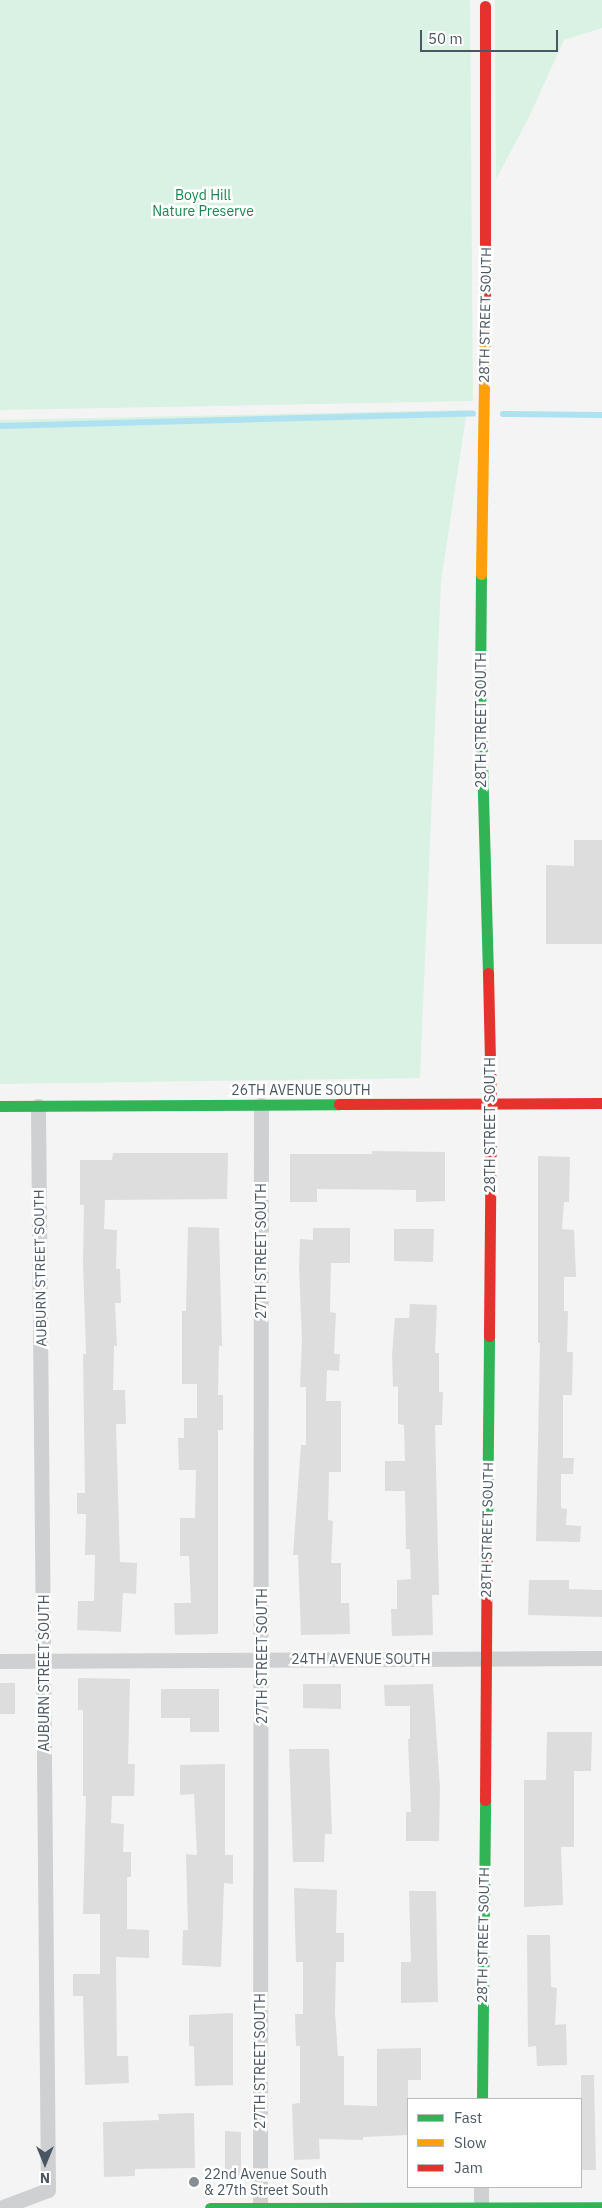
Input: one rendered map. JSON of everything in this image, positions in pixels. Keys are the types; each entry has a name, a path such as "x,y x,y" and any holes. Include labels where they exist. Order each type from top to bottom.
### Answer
{"street":[{"name":"28TH STREET SOUTH","path":"482,2098 491,1104 480,688 487,151 485,6"},
{"name":"26TH AVENUE SOUTH","path":"0,1106 602,1103"},
{"name":"27TH STREET SOUTH","path":"260,2208 263,1660 261,1105"},
{"name":"AUBURN STREET SOUTH","path":"0,2208 48,2190 38,1106"},
{"name":"24TH AVENUE SOUTH","path":"0,1661 602,1658"},
{"path":"481,2188 481,2207"},
{"path":"210,2208 602,2206"}],"green space":[{"name":"Boyd Hill Nature Preserve","path":"0,0 470,0 473,401 0,410"},
{"path":"495,0 602,0 602,28 564,40 529,117 496,179"},
{"path":"467,410 441,581 420,1078 0,1084 0,420"}],"building":[{"path":"574,840 602,840 602,944 546,944 546,865 574,866"},
{"path":"372,1151 445,1152 445,1201 416,1202 416,1190 317,1189 317,1202 290,1202 290,1154 372,1154"},
{"path":"113,1153 228,1153 227,1199 105,1200 104,1229 117,1230 116,1269 120,1269 121,1303 115,1303 117,1346 114,1346 113,1390 125,1390 126,1424 116,1424 120,1562 137,1563 136,1594 123,1593 121,1632 77,1630 78,1601 94,1601 95,1555 85,1555 86,1514 77,1514 77,1493 85,1493 83,1354 86,1354 83,1262 84,1205 80,1205 80,1160 112,1160"},
{"path":"538,1156 570,1157 569,1202 564,1202 562,1229 574,1230 576,1277 564,1277 564,1311 568,1311 567,1352 573,1352 572,1395 563,1395 563,1458 574,1458 573,1474 561,1474 561,1508 567,1509 566,1525 581,1526 580,1542 536,1541 540,1343 538,1343"},
{"path":"188,1227 219,1228 222,1346 219,1346 218,1395 223,1395 223,1430 218,1430 218,1634 175,1635 174,1603 191,1603 189,1556 180,1556 180,1518 195,1518 196,1470 179,1470 178,1438 184,1438 184,1418 197,1418 197,1384 182,1384 182,1311 186,1311"},
{"path":"313,1228 350,1228 350,1263 331,1263 330,1312 336,1313 334,1354 340,1354 339,1371 327,1370 326,1401 341,1401 341,1472 329,1472 328,1520 333,1521 331,1563 341,1563 341,1603 349,1603 350,1634 301,1635 298,1555 293,1555 301,1445 306,1445 306,1387 300,1387 302,1339 299,1268 300,1239 313,1240"},
{"path":"394,1229 434,1229 433,1262 394,1261"},
{"path":"410,1304 437,1305 435,1353 439,1353 439,1392 443,1392 442,1425 435,1425 439,1595 432,1595 433,1635 392,1636 391,1609 397,1609 397,1580 411,1579 410,1549 406,1549 405,1491 385,1491 385,1461 405,1461 404,1425 398,1424 398,1386 393,1387 392,1355 395,1318 409,1318"},
{"path":"529,1580 569,1580 569,1589 602,1590 602,1617 528,1615"},
{"path":"78,1678 130,1679 128,1764 135,1764 134,1796 112,1796 111,1823 124,1824 123,1852 131,1852 131,1877 127,1877 127,1929 149,1930 149,1958 116,1957 117,2056 128,2056 129,2083 85,2085 83,1996 73,1996 73,1974 100,1974 100,1914 83,1914 86,1796 83,1796 83,1710 78,1710"},
{"path":"0,1683 15,1683 15,1714 0,1714"},
{"path":"303,1684 341,1684 341,1709 303,1708"},
{"path":"433,1684 440,1788 439,1841 406,1841 406,1812 411,1812 408,1739 410,1739 410,1706 385,1706 384,1685"},
{"path":"161,1689 219,1689 219,1732 190,1732 190,1718 161,1718"},
{"path":"547,1732 592,1732 591,1771 574,1771 574,1847 561,1847 563,1905 524,1907 524,1780 546,1780"},
{"path":"289,1749 329,1749 332,1834 325,1834 324,1862 293,1862"},
{"path":"225,1764 225,1855 233,1855 233,1884 224,1883 221,1967 182,1965 183,1930 188,1930 186,1854 197,1855 194,1794 180,1795 180,1765"},
{"path":"294,1888 337,1890 336,1933 344,1933 344,1962 336,1962 335,2013 338,2056 344,2056 344,2105 377,2106 377,2049 421,2048 421,2080 408,2080 407,2135 363,2137 363,2140 319,2139 320,2159 294,2160 292,2104 300,2103 300,2046 296,2046 295,2014 303,2014 303,1962 296,1962"},
{"path":"409,1891 436,1891 438,2002 401,2003 401,1962 411,1962"},
{"path":"527,1935 550,1935 551,1987 557,1988 555,2025 566,2024 567,2065 537,2066 536,2046 528,2047"},
{"path":"233,2013 233,2085 195,2086 194,2046 189,2046 189,2015"},
{"path":"581,2075 594,2075 596,2170 582,2170"},
{"path":"194,2113 195,2168 135,2169 135,2176 104,2177 103,2122 159,2120 158,2114"},
{"path":"225,2131 241,2132 241,2177 225,2177"}],"waterway":[{"path":"0,426 473,414"},
{"path":"503,414 602,415"}],"traffic: fast":[{"path":"481,574 480,688 488,973"},
{"path":"0,1106 339,1104"},
{"path":"487,1533 489,1336"},
{"path":"482,2098 485,1800"},
{"path":"210,2208 602,2207"}],"traffic: slow":[{"path":"481,574 485,323"}],"traffic: jam":[{"path":"485,6 485,323"},
{"path":"488,973 491,1104 489,1336"},
{"path":"339,1104 602,1103"},
{"path":"485,1800 487,1533"}],"place":[{"name":"22nd Avenue South & 27th Street South","path":"194,2182"}]}
